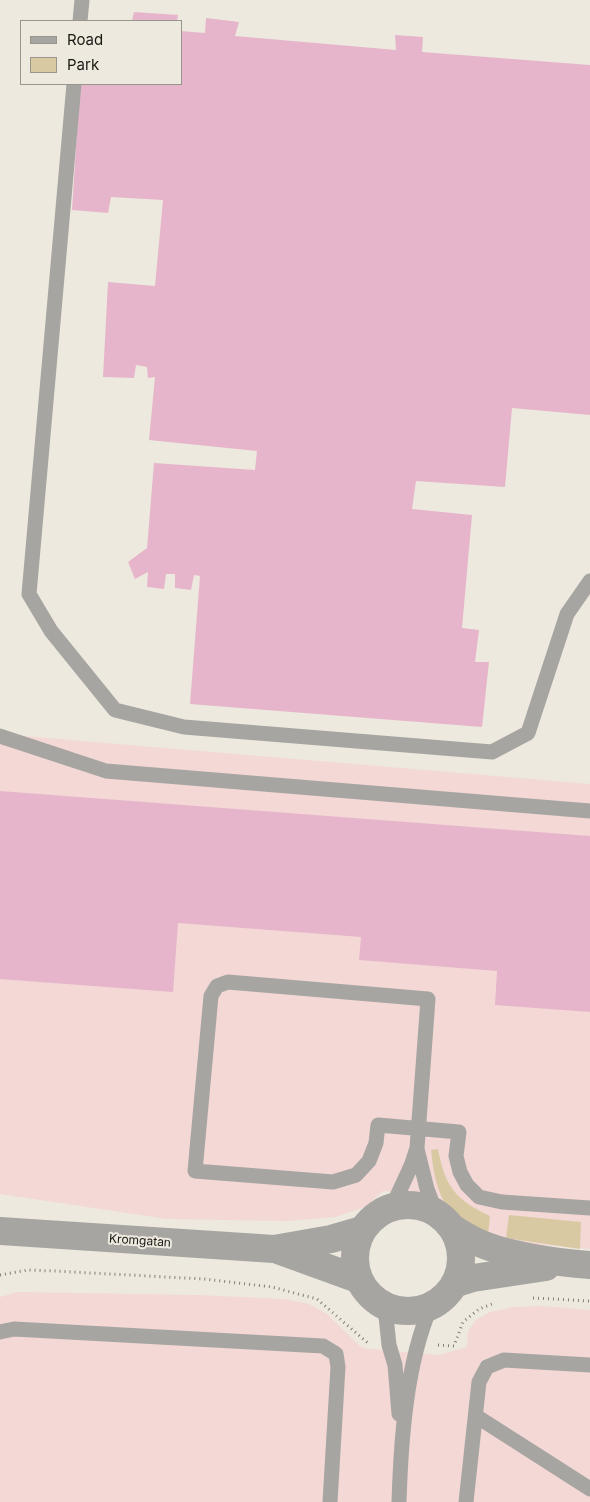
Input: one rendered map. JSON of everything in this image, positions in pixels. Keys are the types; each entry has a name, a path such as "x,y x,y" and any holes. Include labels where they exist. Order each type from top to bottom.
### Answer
{"street":[{"path":"444,1220 458,1241 461,1256 460,1270 454,1284 444,1297 431,1306 416,1311 400,1311 385,1307 369,1295 358,1279 354,1263 355,1246 362,1230 372,1218 393,1206 414,1205 428,1208 476,1242 497,1250 580,1265"},
{"name":"Kromgatan","path":"2,1231 274,1249 331,1239 362,1230"},
{"name":"Kromgatan","path":"274,1249 358,1279"},
{"path":"454,1284 488,1276 580,1265"}],"lane":[{"path":"80,20 82,0"},
{"path":"74,85 29,594 51,631 115,710 184,727 492,752 528,733 567,614 590,581"},
{"path":"0,736 106,771 590,811"},
{"path":"393,1206 417,1148 419,1129 428,999 228,982 217,986 211,996 195,1171 333,1182 356,1176 370,1161 376,1143 378,1125 419,1129 459,1132 456,1156 460,1172 467,1186 479,1197 502,1202 590,1208"},
{"path":"417,1148 427,1189 444,1220"},
{"path":"400,1455 418,1345 431,1306"},
{"path":"385,1307 389,1345 395,1365 400,1455 399,1502"},
{"path":"0,1332 14,1329 323,1346 336,1354 338,1367 330,1502"},
{"path":"466,1502 479,1382 487,1367 504,1360 590,1365"},
{"path":"476,1416 590,1489"}],"path":[{"path":"0,1275 28,1270 54,1271 204,1279 272,1287 317,1299 332,1310 368,1344 389,1345"},
{"path":"532,1298 590,1301"},
{"path":"418,1345 454,1346 463,1322 478,1310 495,1303"}],"shaded area":[{"path":"0,734 590,784 590,1249 531,1244 488,1236 465,1225 449,1211 438,1196 383,1191 365,1207 335,1217 286,1221 167,1219 0,1194"},
{"path":"18,1292 198,1295 284,1299 309,1304 327,1314 362,1348 439,1355 467,1347 468,1331 476,1320 490,1312 514,1307 543,1306 590,1310 590,1502 0,1502 0,1297"}],"green space":[{"path":"438,1149 444,1173 454,1191 460,1198 490,1216 488,1234 464,1222 448,1208 439,1190 434,1170 431,1150"},
{"path":"509,1215 581,1222 580,1249 506,1238"}],"building":[{"path":"134,12 178,15 177,20 132,20"},
{"path":"206,18 239,22 235,36 396,50 395,35 423,37 422,52 590,65 590,415 512,408 505,487 416,481 412,509 472,515 462,628 479,630 475,662 489,662 482,727 190,704 200,576 194,575 191,590 175,588 175,574 166,574 164,589 147,587 148,572 135,579 128,562 147,548 154,463 255,470 257,451 149,440 155,377 148,378 147,367 136,365 134,378 103,377 108,282 155,286 163,200 111,197 108,213 72,210 80,85 182,85 182,31 205,33"},
{"path":"0,791 590,836 590,1012 495,1005 497,971 359,960 361,937 178,923 173,992 0,979"}]}
